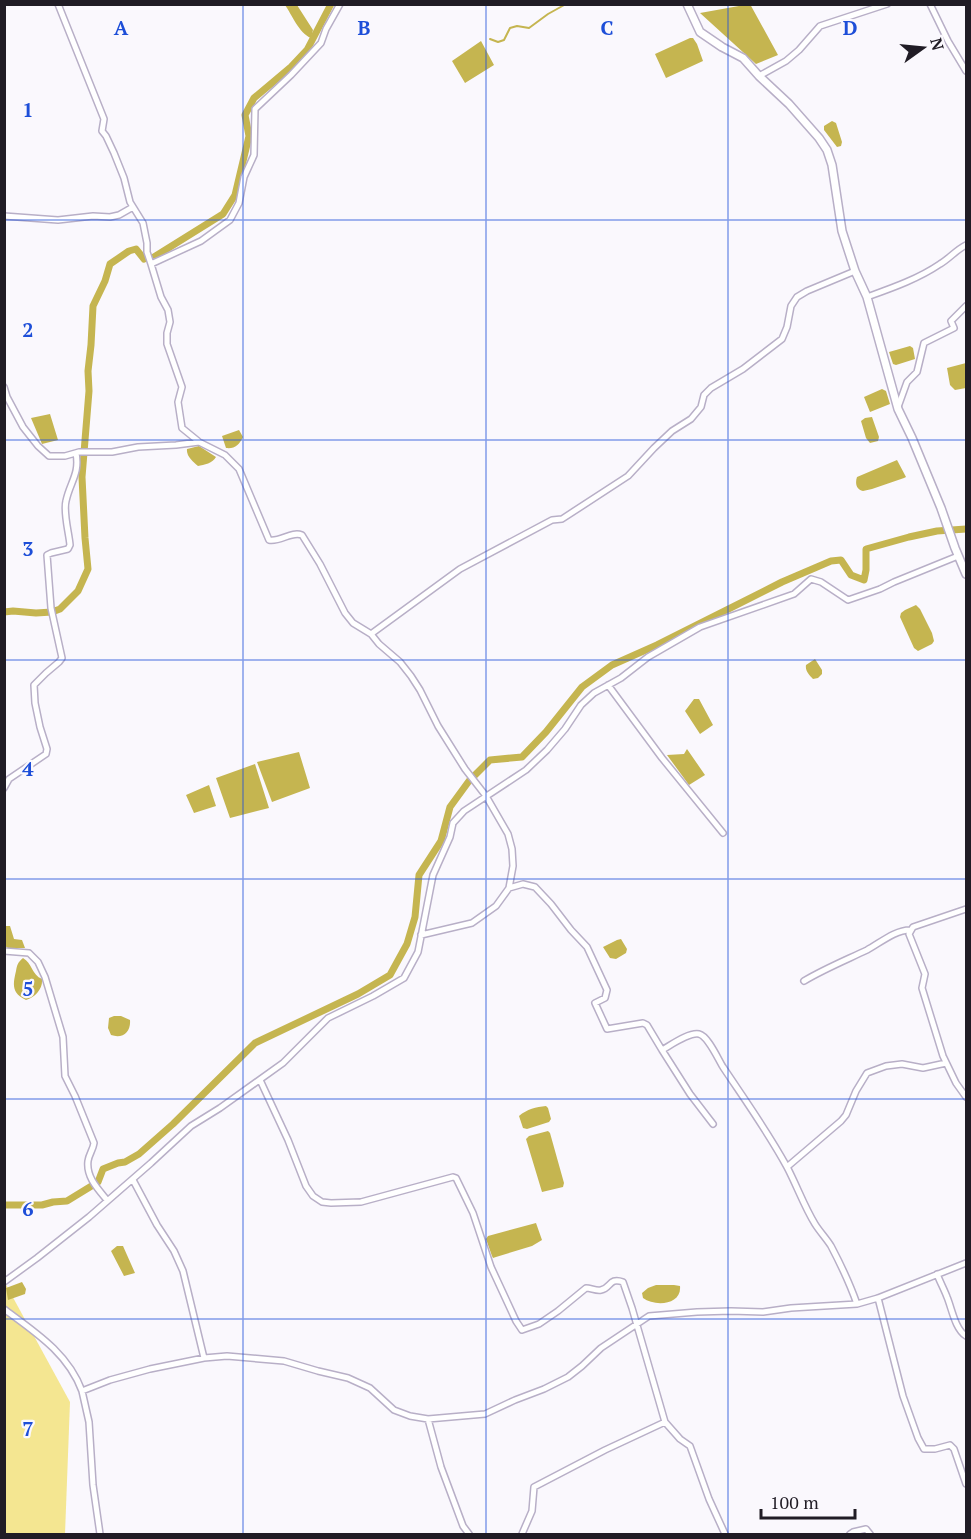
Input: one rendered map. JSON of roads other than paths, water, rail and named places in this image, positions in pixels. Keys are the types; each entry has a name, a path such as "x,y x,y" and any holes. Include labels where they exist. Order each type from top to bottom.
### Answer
{"street":[{"path":"58,4 104,119 102,131 114,153 133,207 142,223 147,252 161,297 168,310 170,322 167,344 182,387 178,402 182,428 199,442 225,454 239,470 269,540 274,541 297,533 302,535 353,624 371,634 411,676 438,726 465,769 486,796 508,834 513,866 510,888 496,906 472,923 421,935"},
{"path":"151,264 201,241 230,220 239,203 244,177 254,155 255,109 321,43 340,4"},
{"path":"687,4 700,32 743,58 789,104 827,150 842,231 855,272 867,297 898,409 941,508 954,548 966,574"},
{"path":"759,76 786,61 820,26 887,4"},
{"path":"930,4 966,71"},
{"path":"4,216 58,220 93,216 110,217 133,207"},
{"path":"867,297 907,283 941,264 957,249 966,245"},
{"path":"371,634 460,569 552,520 562,519 628,476 654,448 691,419 701,407 704,395 711,388 743,369 782,339 788,327 791,306 797,297 855,272"},
{"path":"898,409 907,382 917,372 924,343 954,328 951,321 966,306"},
{"path":"4,387 23,427 49,456 65,456 79,452 112,452 138,447 199,442"},
{"path":"4,788 9,779 46,754 47,749 35,703 34,685 62,658 51,608 47,555 68,549 70,545 65,503 78,464 76,453"},
{"path":"4,1282 89,1217 191,1126 283,1063 328,1018 404,978 418,952 433,875 450,837 453,823 464,811 526,770 547,750 581,705 594,693 621,678 648,657 700,627 788,597 811,579 820,582 848,600 958,556"},
{"path":"608,686 662,758 723,833"},
{"path":"510,888 523,884 535,887 551,904 586,947 607,990 605,998 594,1003 607,1029 643,1023 647,1025 690,1094 713,1124"},
{"path":"804,981 904,930 910,930 966,909"},
{"path":"910,930 910,940 925,974 922,988 927,1007 946,1063 966,1097"},
{"path":"4,951 30,953 38,962 45,977 63,1037 65,1076 94,1143 87,1163 88,1169 92,1180 107,1200"},
{"path":"662,1050 678,1040 691,1036 699,1034 706,1037 787,1167 799,1195 830,1245 857,1304"},
{"path":"787,1167 841,1121 867,1073 886,1066 902,1064 923,1068 946,1063"},
{"path":"260,1080 306,1185 313,1196 322,1202 361,1202 456,1178 473,1213 491,1267 522,1330 539,1324 586,1288 598,1290 604,1289 613,1281 623,1282 665,1422 680,1439 690,1446 709,1499 725,1534"},
{"path":"133,1180 183,1271 204,1358"},
{"path":"82,1391 140,1372 204,1358 226,1356 284,1361 348,1378 370,1388 394,1410 410,1416 428,1419 485,1414 568,1377 601,1348 649,1316 731,1311 763,1312 857,1304 966,1263"},
{"path":"936,1274 956,1323 966,1336"},
{"path":"878,1298 903,1396 918,1438 924,1449 950,1445 954,1449 966,1484"},
{"path":"4,1309 60,1353 80,1384 89,1422 99,1534"},
{"path":"428,1419 441,1467 463,1526 469,1534"},
{"path":"522,1534 532,1511 534,1487 665,1422"},
{"path":"850,1534 866,1529 870,1534"}],"waterway":[{"path":"154,257 223,214 235,195 249,136 245,115 254,98 291,67 307,50 331,4"},
{"path":"490,39 498,42 504,40 510,28 517,26 529,28 566,4"},
{"path":"4,612 36,613 60,609 78,591 88,569 82,477 93,306 110,264 136,249 144,259"},
{"path":"4,1205 42,1205 67,1201 98,1182 103,1169 125,1162 139,1154 173,1124 255,1043 358,994 390,975 407,944 415,917 419,875 441,841 450,807 469,781 490,760 522,757 546,732 582,687 612,665 782,582 831,561 841,560 851,575 864,580 866,549 937,531 966,529"}]}
